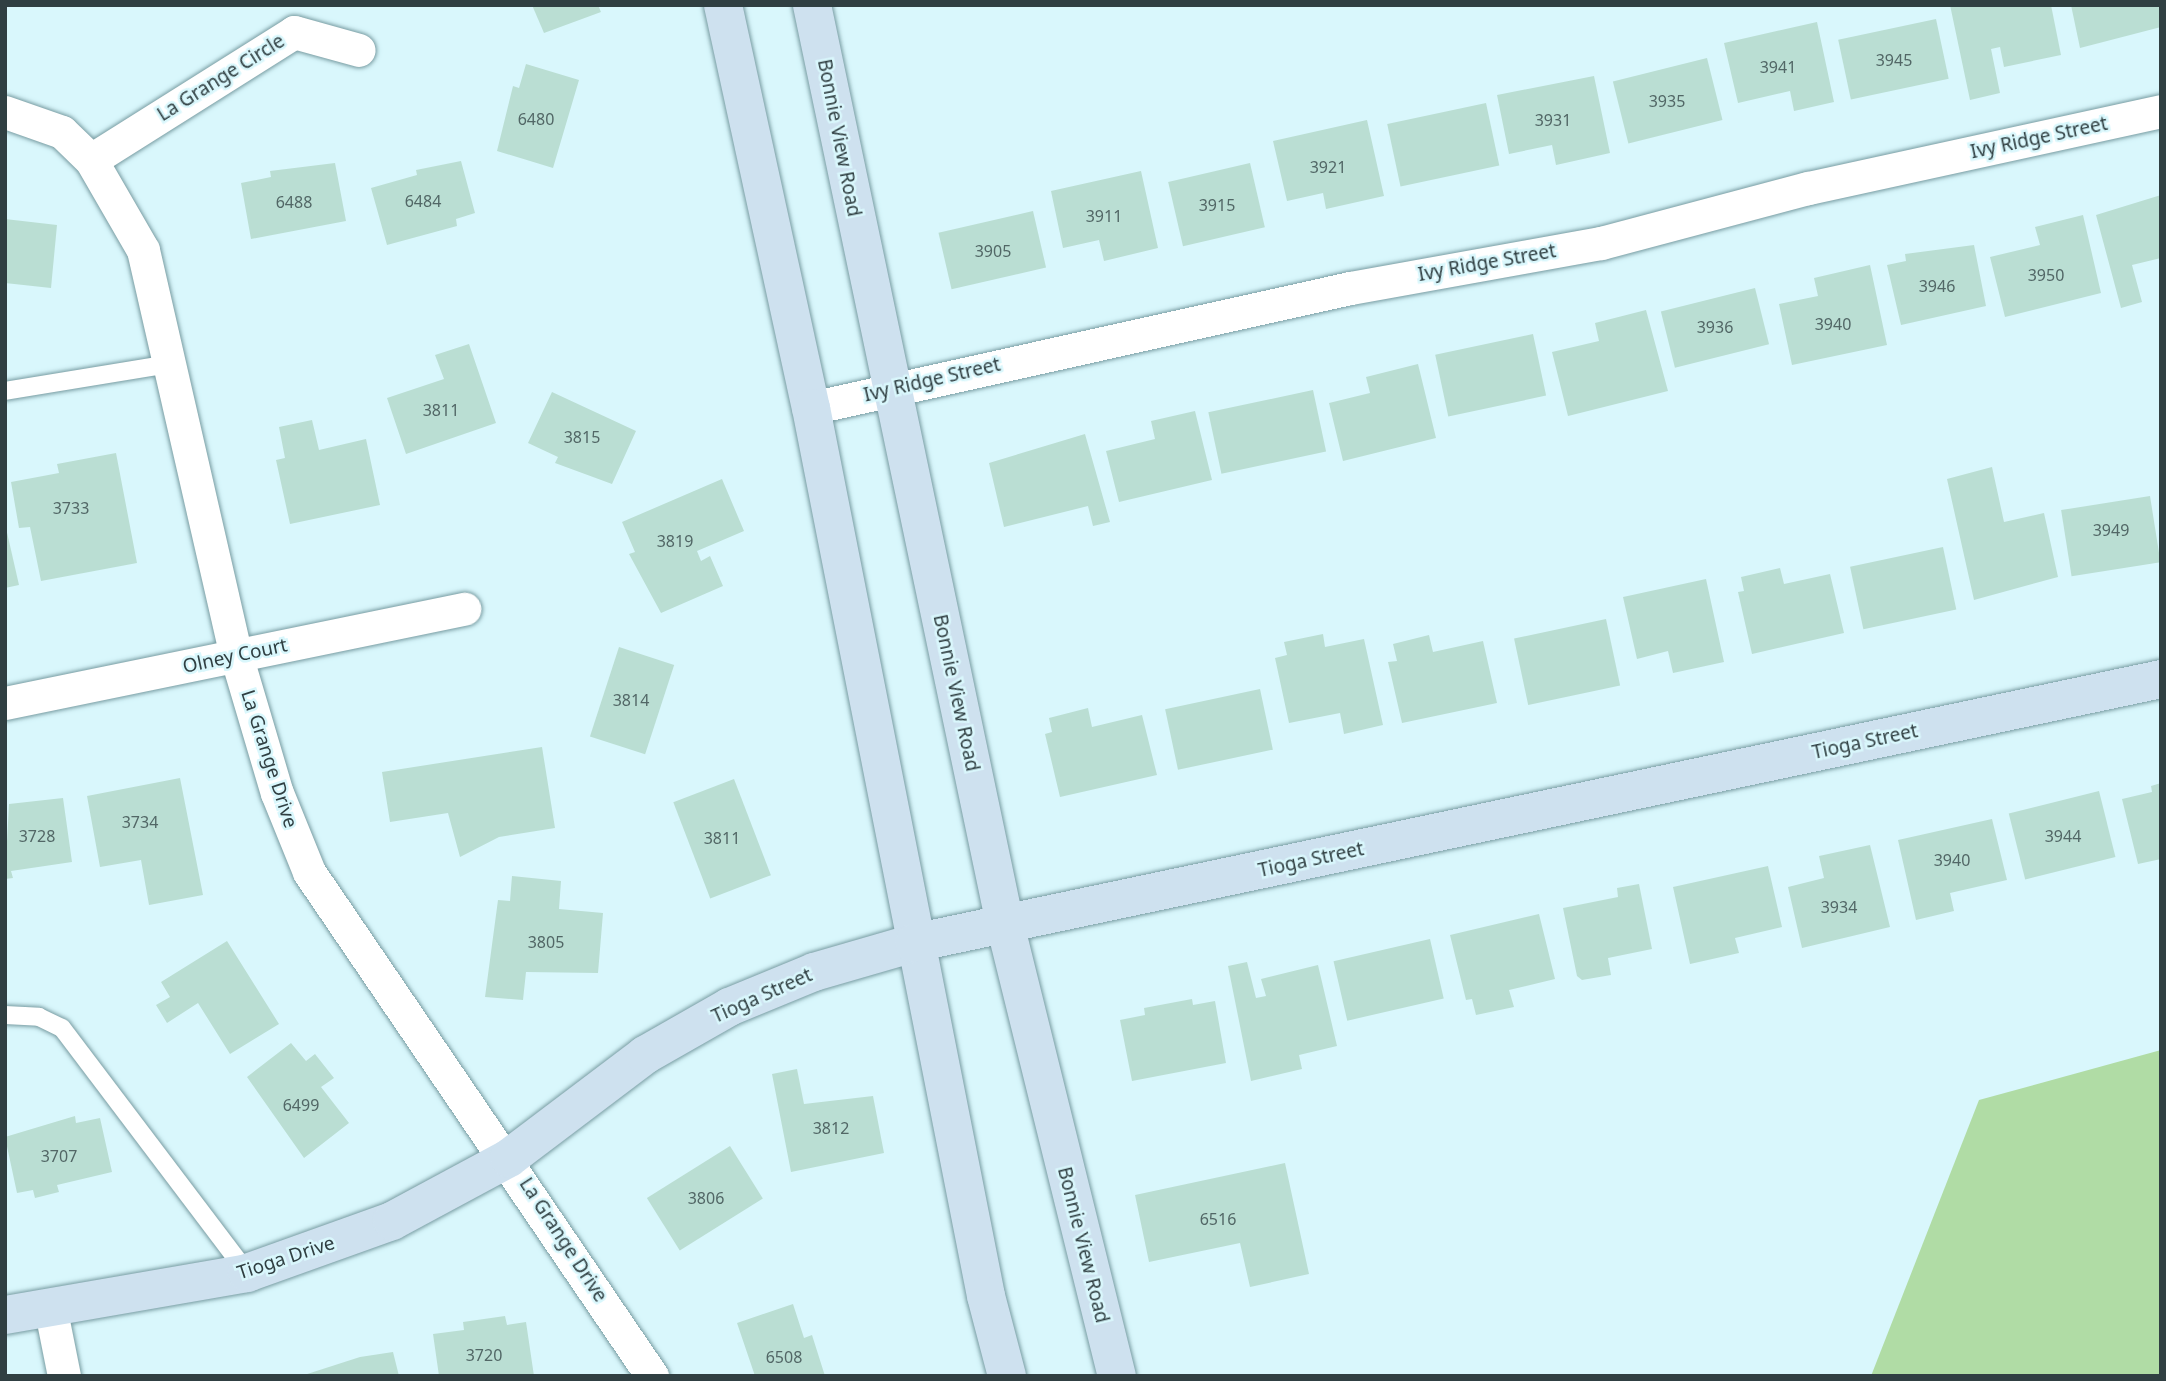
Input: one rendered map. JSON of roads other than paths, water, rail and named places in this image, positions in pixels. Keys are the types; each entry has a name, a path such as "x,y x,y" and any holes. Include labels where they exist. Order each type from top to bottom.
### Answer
{"main road":[{"path":"723,5 811,408 914,943 1007,1376"},
{"name":"Bonnie View Road","path":"812,5 890,388 1005,924 1117,1376"},
{"name":"Tioga Street","path":"509,1158 645,1055 729,1007 803,976 914,943 2161,679"},
{"name":"Tioga Drive","path":"5,1315 247,1273 392,1221 509,1158"}],"street":[{"name":"La Grange Circle","path":"91,160 294,32 359,50"},
{"name":"Ivy Ridge Street","path":"811,408 890,388 1350,288 1601,243 1808,188 2161,111"},
{"name":"La Grange Drive","path":"5,112 62,132 91,160 143,250 236,655 277,793 309,872 509,1158 652,1376"},
{"name":"Olney Court","path":"5,703 464,609"},
{"path":"50,1306 64,1376"}],"lane":[{"path":"5,391 169,364"},
{"path":"5,1015 39,1017 69,1036 247,1273"}]}
